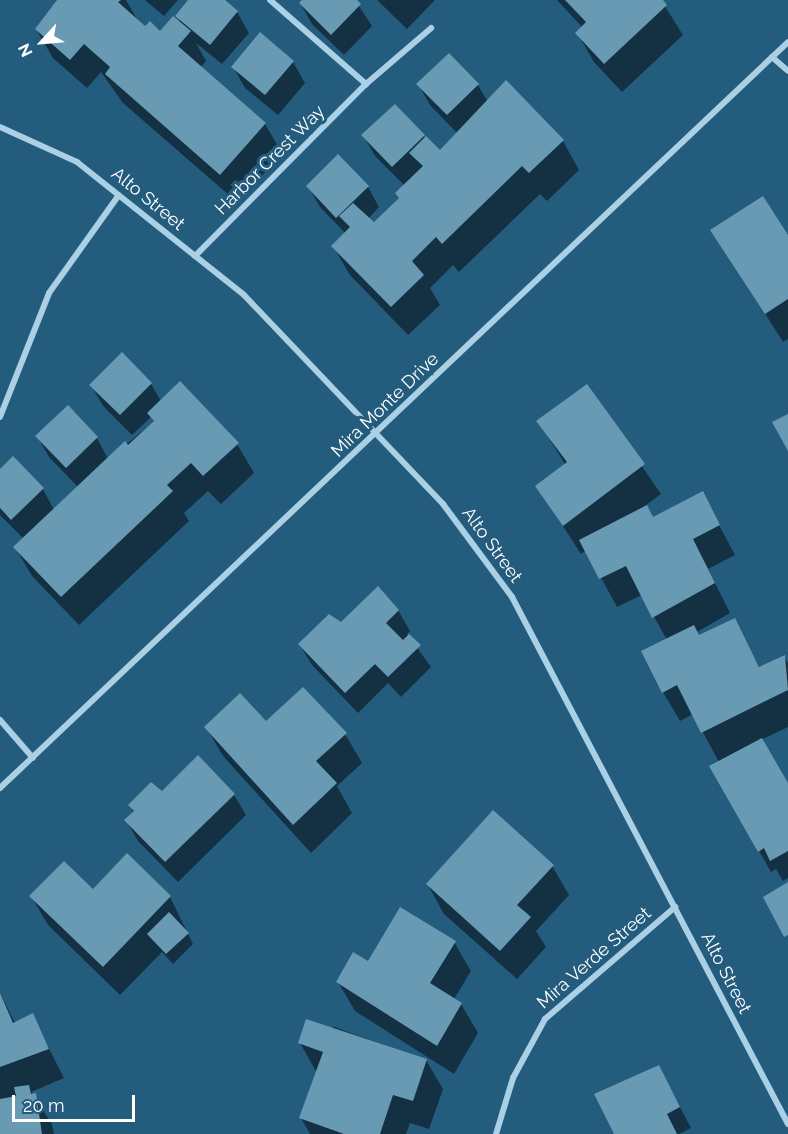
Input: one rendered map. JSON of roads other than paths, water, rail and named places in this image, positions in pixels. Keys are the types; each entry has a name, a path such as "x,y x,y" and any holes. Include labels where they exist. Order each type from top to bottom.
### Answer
{"street":[{"path":"270,0 366,84"},
{"name":"Harbor Crest Way","path":"195,256 366,84 431,28"},
{"name":"Mira Monte Drive","path":"0,788 788,42"},
{"path":"772,57 788,70"},
{"name":"Alto Street","path":"0,127 77,162 244,295 375,435 444,504 512,597 788,1124"},
{"path":"0,417 49,293 119,195"},
{"path":"0,720 33,758"},
{"name":"Mira Verde Street","path":"496,1134 513,1078 544,1019 675,907"}]}
